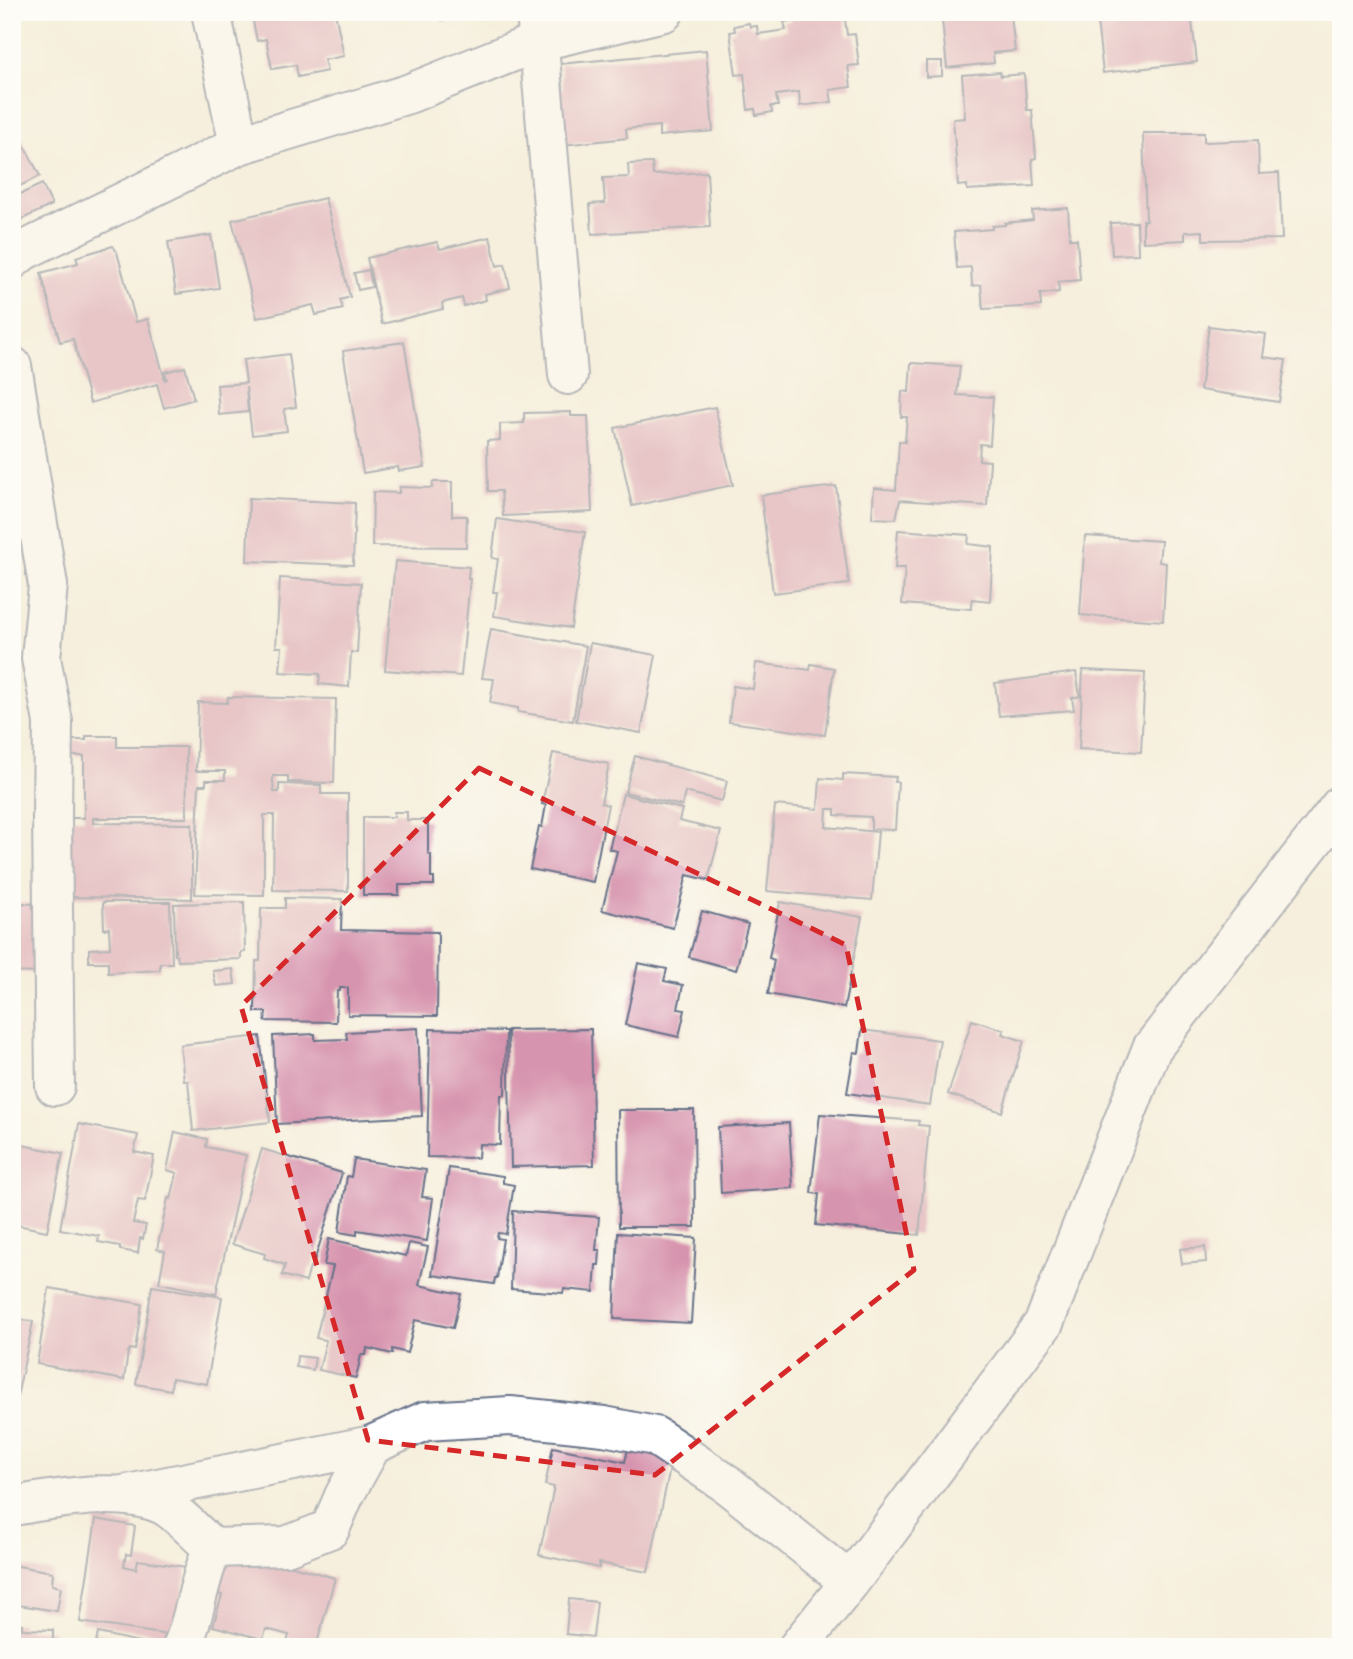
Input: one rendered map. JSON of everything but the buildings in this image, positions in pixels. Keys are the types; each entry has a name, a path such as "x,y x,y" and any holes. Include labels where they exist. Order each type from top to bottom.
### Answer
{"street":[{"path":"211,12 239,145"},
{"path":"12,261 23,251 239,145 408,94 538,27 664,12"},
{"path":"538,27 568,374"},
{"path":"12,366 48,585 41,658 53,722 55,1086"},
{"path":"798,1647 850,1582 1044,1323 1152,1048 1341,805"},
{"path":"12,1506 45,1500 123,1494 372,1445 425,1421 510,1416 604,1426 655,1436 724,1482 850,1582"},
{"path":"123,1494 164,1506 213,1548 286,1546 330,1529 344,1496 372,1445"},
{"path":"182,1647 189,1632 204,1565 213,1548"}],"highlighted area":[{"path":"479,768 846,945 914,1270 655,1475 368,1440 241,1006"}]}
